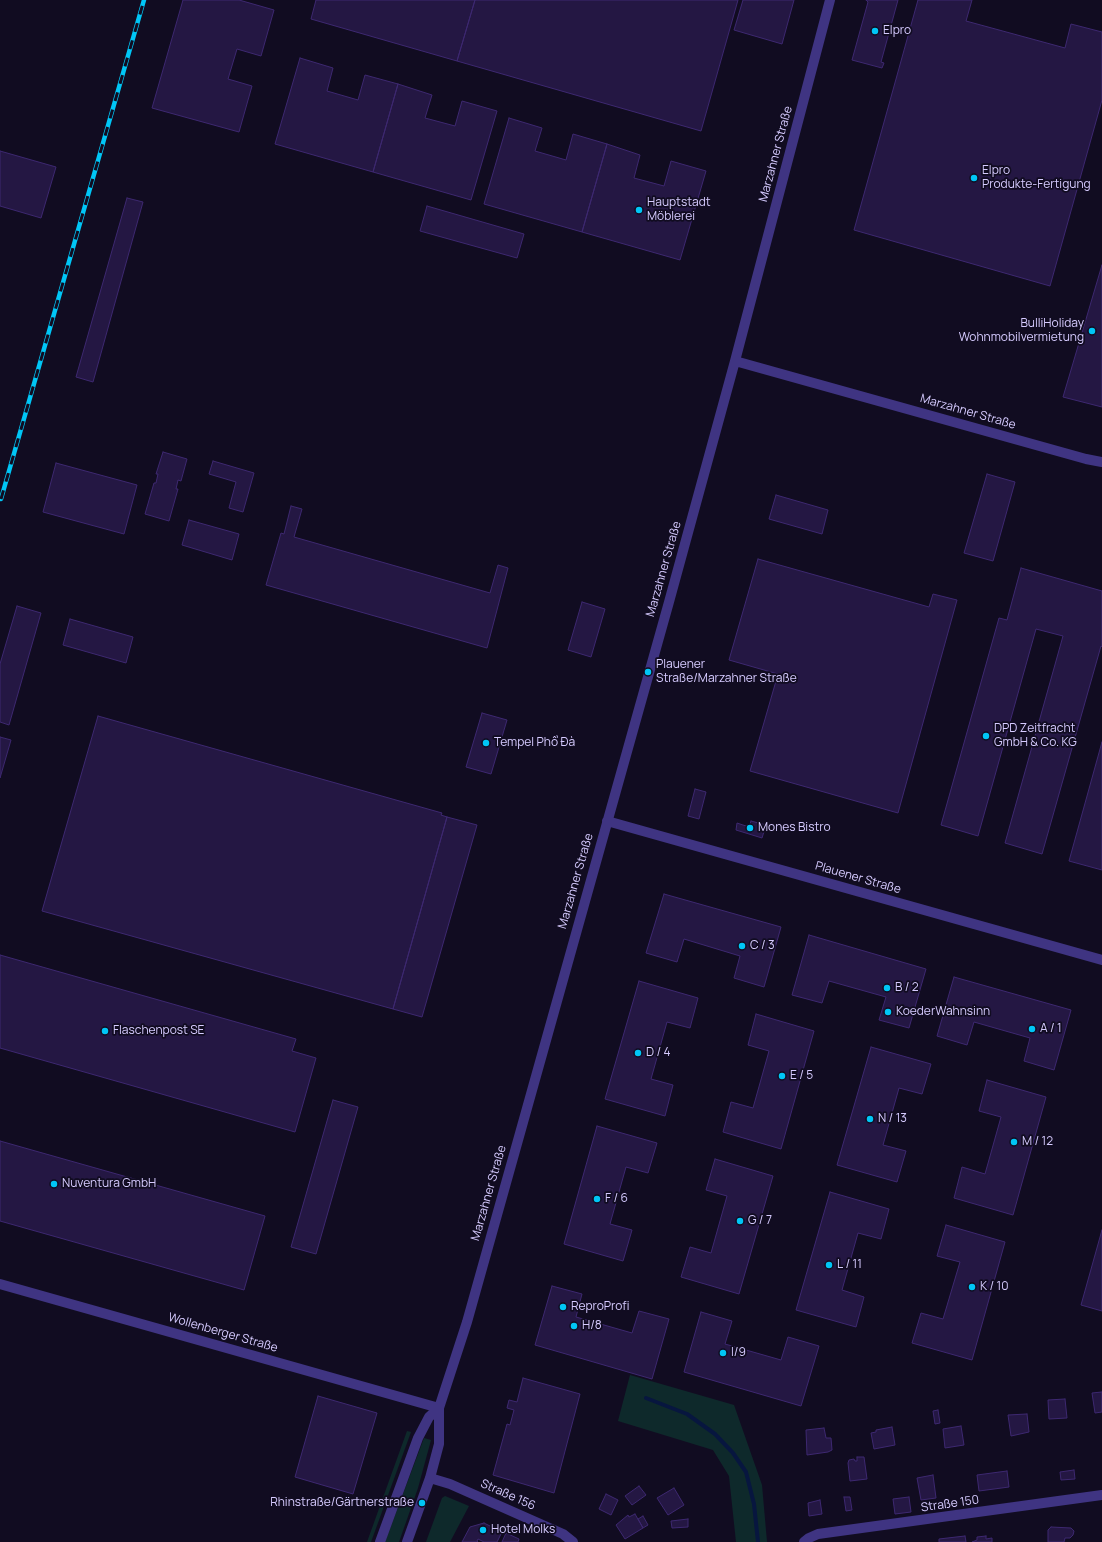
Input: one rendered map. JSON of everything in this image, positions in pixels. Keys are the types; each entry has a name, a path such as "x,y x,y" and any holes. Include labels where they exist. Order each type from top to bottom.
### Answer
{"street":[{"name":"Marzahner Straße","path":"407,1542 430,1478 439,1444 439,1408 467,1322 735,361 830,0"},
{"name":"Marzahner Straße","path":"735,361 1102,462"},
{"name":"Plauener Straße","path":"607,820 1102,960"},
{"name":"Wollenberger Straße","path":"0,1284 439,1408"},
{"name":"Marzahner Straße","path":"380,1542 418,1438 429,1417 439,1408"},
{"name":"Straße 156","path":"430,1478 450,1484 563,1534 572,1542"},
{"name":"Straße 150","path":"804,1542 808,1538 818,1534 1102,1495"}],"green space":[{"path":"630,1375 734,1405 762,1485 767,1542 736,1542 729,1476 713,1450 618,1421"},
{"path":"407,1431 411,1432 371,1542 367,1542"},
{"path":"424,1438 431,1440 418,1488 399,1542 385,1542"},
{"path":"445,1496 469,1506 450,1542 426,1542 442,1498"}],"building":[{"path":"183,0 239,0 274,10 261,56 237,49 228,79 252,86 239,132 152,108"},
{"path":"316,0 475,0 457,61 311,19"},
{"path":"475,0 738,0 701,131 457,61"},
{"path":"743,0 794,0 782,44 734,30"},
{"name":"Elpro","path":"866,0 898,0 881,62 884,63 882,68 852,60 868,2"},
{"name":"Elpro Produkte-Fertigung","path":"918,0 972,0 966,21 1065,48 1071,24 1102,32 1102,100 1050,286 854,230"},
{"path":"300,58 333,68 327,91 358,100 365,75 398,84 373,172 275,144"},
{"path":"398,84 432,95 425,118 455,126 462,101 497,111 471,200 373,172"},
{"path":"509,118 542,128 535,151 566,160 573,134 607,144 582,232 484,204"},
{"path":"607,144 640,155 634,178 664,186 671,161 706,171 680,260 582,232"},
{"path":"0,151 56,167 41,218 0,206"},
{"path":"127,198 143,202 93,382 76,377"},
{"path":"427,206 524,234 517,258 420,231"},
{"name":"BulliHoliday Wohnmobilvermietung","path":"1102,265 1102,407 1063,397"},
{"path":"163,452 187,459 181,481 178,480 176,489 178,489 169,521 145,514 154,483 156,483 158,474 156,474"},
{"path":"213,461 254,473 243,512 229,508 236,482 209,474"},
{"path":"56,463 137,485 124,534 43,512"},
{"path":"987,474 1015,482 993,561 964,553"},
{"path":"776,495 828,510 822,534 769,519"},
{"path":"291,506 302,509 294,537 490,593 498,565 508,568 487,648 266,585 281,533 284,534"},
{"path":"189,520 239,534 232,560 182,545"},
{"path":"758,559 929,607 933,594 957,600 898,813 750,771 778,674 729,660"},
{"name":"DPD Zeitfracht GmbH & Co. KG","path":"1021,568 1102,591 1102,647 1101,646 1042,854 1005,843 1063,636 1036,629 978,836 941,825 999,618 1007,620"},
{"path":"582,602 605,609 591,657 568,650"},
{"path":"17,606 41,613 9,725 0,722 0,664"},
{"path":"70,619 133,637 126,663 63,645"},
{"name":"Tempel Phổ Đà","path":"482,713 507,720 491,774 466,767"},
{"path":"98,716 442,813 441,815 447,817 393,1009 42,911"},
{"path":"0,737 11,740 0,778"},
{"name":"DPD Zeitfracht GmbH & Co. KG","path":"1102,742 1102,870 1069,861"},
{"path":"695,789 706,792 699,819 688,816"},
{"path":"447,817 477,825 422,1017 393,1009"},
{"name":"Mones Bistro","path":"751,821 766,825 762,838 736,830 737,823 749,827"},
{"name":"C / 3","path":"664,894 781,927 764,987 734,978 740,956 684,939 677,962 646,953"},
{"name":"B / 2","path":"809,935 926,969 909,1028 879,1020 886,997 829,981 822,1003 792,995"},
{"path":"0,955 296,1039 292,1051 316,1058 295,1132 0,1048"},
{"name":"A / 1","path":"954,977 1071,1010 1054,1070 1024,1061 1030,1038 974,1022 967,1045 937,1036"},
{"name":"D / 4","path":"639,981 698,998 690,1028 667,1022 651,1079 673,1085 665,1116 605,1099"},
{"name":"E / 5","path":"756,1014 814,1031 781,1149 723,1132 731,1102 753,1108 769,1051 748,1045"},
{"name":"N / 13","path":"871,1047 931,1064 922,1094 899,1088 883,1145 906,1151 897,1182 837,1165"},
{"name":"M / 12","path":"987,1080 1046,1097 1013,1215 954,1198 962,1167 985,1174 1001,1117 979,1111"},
{"path":"333,1100 358,1107 316,1254 291,1247"},
{"name":"F / 6","path":"597,1126 657,1143 648,1173 626,1167 610,1224 632,1230 623,1261 564,1244"},
{"path":"0,1141 265,1216 244,1290 0,1221"},
{"name":"G / 7","path":"715,1159 773,1176 739,1294 681,1277 690,1247 711,1253 727,1196 706,1190"},
{"name":"L / 11","path":"830,1192 889,1209 881,1239 858,1233 842,1290 864,1297 856,1327 796,1310"},
{"name":"K / 10","path":"946,1225 1005,1242 972,1360 912,1343 921,1313 943,1319 960,1262 937,1256"},
{"path":"1102,1230 1102,1311 1081,1305"},
{"name":"H/8","path":"552,1286 582,1294 576,1317 632,1333 639,1311 669,1319 652,1379 535,1345"},
{"name":"I/9","path":"701,1312 732,1321 725,1344 781,1360 788,1337 819,1346 801,1406 684,1372"},
{"path":"523,1378 580,1394 554,1493 493,1475 507,1424 510,1425 514,1410 507,1408 509,1400 517,1402"},
{"path":"1102,1392 1102,1412 1095,1413 1092,1393"},
{"path":"318,1396 377,1413 353,1494 295,1477"},
{"path":"1065,1399 1067,1418 1049,1419 1048,1400"},
{"path":"938,1410 940,1423 935,1424 933,1411"},
{"path":"1027,1414 1029,1432 1011,1436 1008,1415"},
{"path":"961,1426 964,1445 945,1448 943,1429"},
{"path":"892,1427 895,1445 874,1449 871,1433 876,1432 876,1430"},
{"path":"824,1428 826,1438 831,1438 832,1450 807,1455 806,1430"},
{"path":"857,1457 864,1457 867,1479 850,1481 848,1463 849,1460 854,1459 857,1461"},
{"path":"1074,1470 1075,1479 1061,1480 1060,1472"},
{"path":"1007,1471 1009,1487 979,1491 977,1475"},
{"path":"933,1475 936,1498 921,1500 917,1478"},
{"path":"639,1486 646,1495 632,1505 625,1496"},
{"path":"674,1488 684,1505 668,1515 657,1498"},
{"path":"606,1494 618,1500 611,1515 599,1509"},
{"path":"844,1497 850,1497 852,1510 846,1511"},
{"path":"909,1497 911,1512 895,1514 893,1499"},
{"path":"820,1500 822,1514 809,1516 808,1503"},
{"path":"635,1514 643,1528 625,1539 616,1525 628,1515 629,1517"},
{"path":"643,1516 648,1525 643,1528 638,1519"},
{"path":"688,1519 688,1527 672,1528 671,1521"},
{"name":"Hotel Molks","path":"484,1523 502,1532 497,1542 484,1542 478,1539 478,1542 462,1542 470,1527"},
{"path":"1051,1527 1071,1528 1074,1531 1073,1535 1070,1538 1065,1538 1064,1542 1048,1542 1048,1530"},
{"path":"506,1533 519,1539 518,1542 502,1542"},
{"path":"965,1536 966,1542 939,1542 939,1539"},
{"path":"986,1536 986,1539 992,1538 992,1542 972,1542 977,1540 977,1537"}],"waterway":[{"path":"646,1398 687,1414 715,1434 733,1453 746,1472 754,1504 758,1542"}],"railway":[{"path":"1,499 144,0"}],"place":[{"name":"Elpro","path":"875,31"},
{"name":"Elpro Produkte-Fertigung","path":"974,178"},
{"name":"Hauptstadt Möblerei","path":"639,210"},
{"name":"BulliHoliday Wohnmobilvermietung","path":"1092,331"},
{"name":"Plauener Straße/Marzahner Straße","path":"648,672"},
{"name":"DPD Zeitfracht GmbH & Co. KG","path":"986,736"},
{"name":"Tempel Phổ Đà","path":"486,743"},
{"name":"Mones Bistro","path":"750,828"},
{"name":"C / 3","path":"742,946"},
{"name":"B / 2","path":"887,988"},
{"name":"KoederWahnsinn","path":"888,1012"},
{"name":"A / 1","path":"1032,1029"},
{"name":"Flaschenpost SE","path":"105,1031"},
{"name":"D / 4","path":"638,1053"},
{"name":"E / 5","path":"782,1076"},
{"name":"N / 13","path":"870,1119"},
{"name":"M / 12","path":"1014,1142"},
{"name":"Nuventura GmbH","path":"54,1184"},
{"name":"F / 6","path":"597,1199"},
{"name":"G / 7","path":"740,1221"},
{"name":"L / 11","path":"829,1265"},
{"name":"K / 10","path":"972,1287"},
{"name":"ReproProfi","path":"563,1307"},
{"name":"H/8","path":"574,1326"},
{"name":"I/9","path":"723,1353"},
{"name":"Rhinstraße/Gärtnerstraße","path":"422,1503"},
{"name":"Hotel Molks","path":"483,1530"}]}
